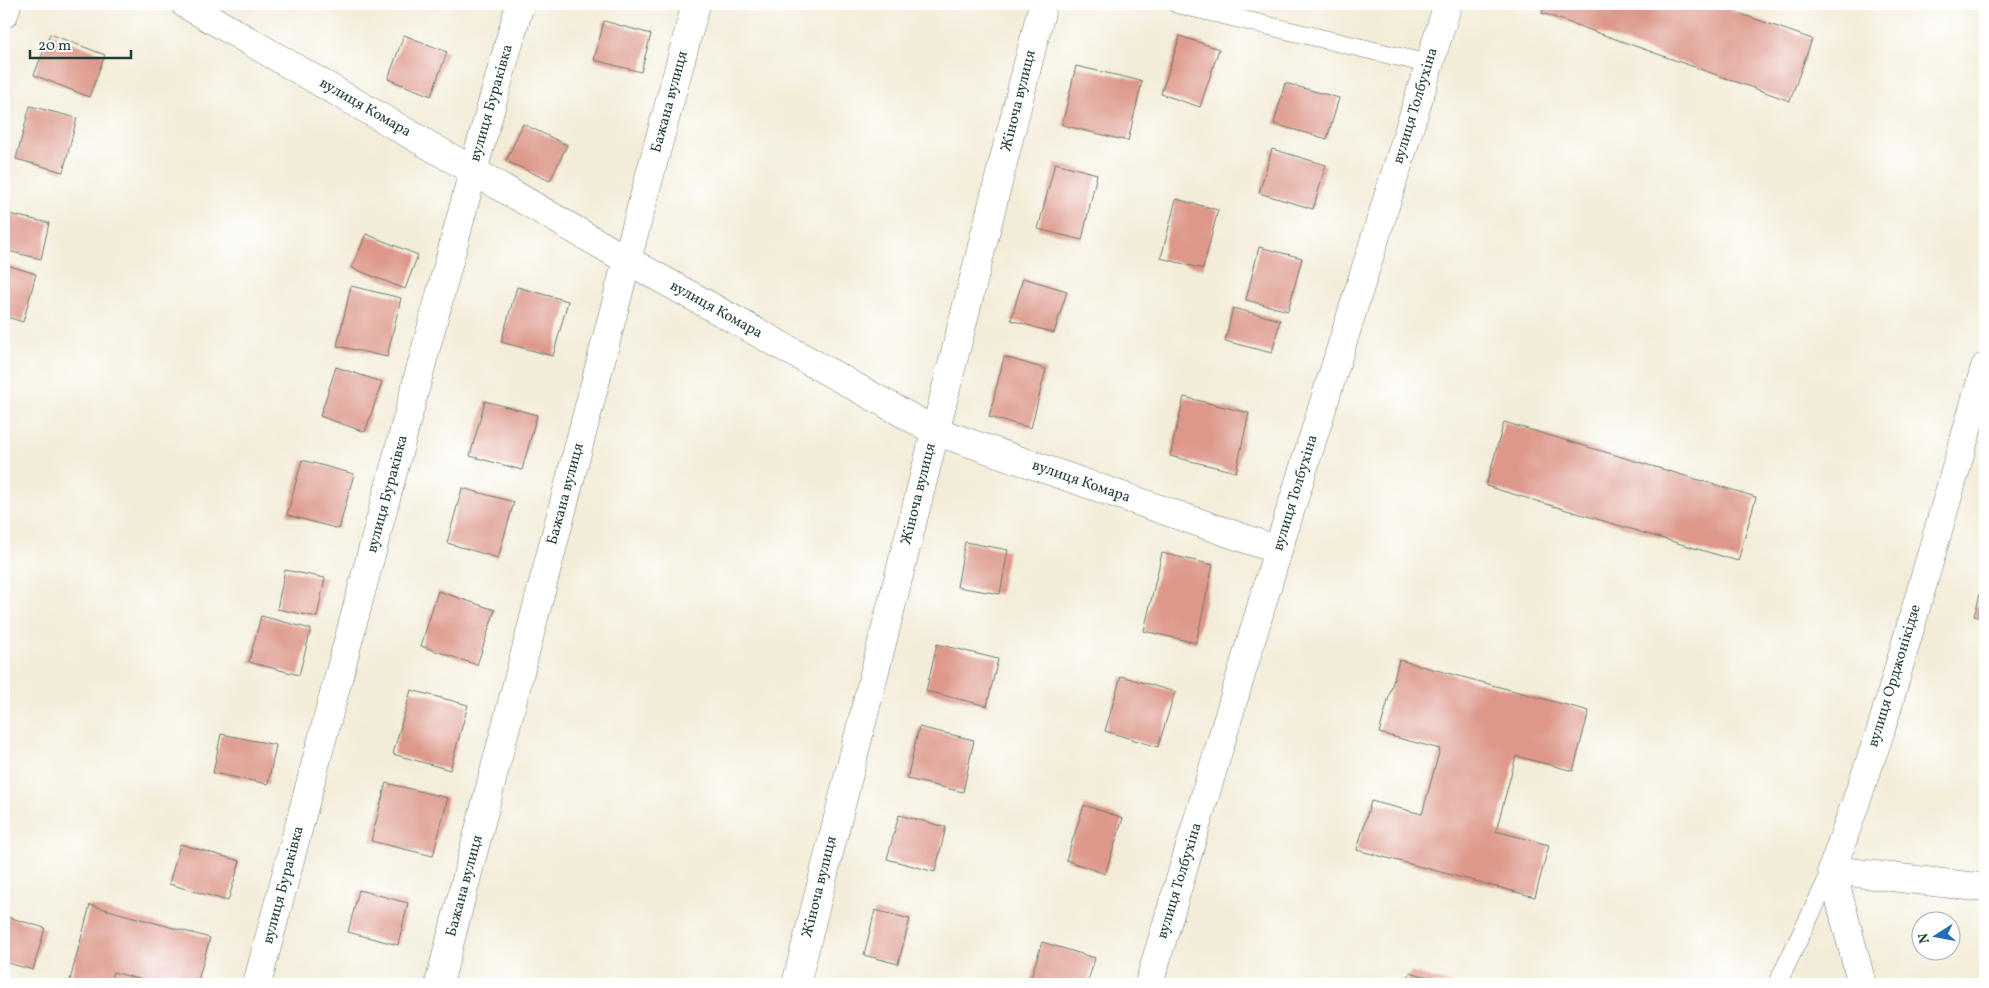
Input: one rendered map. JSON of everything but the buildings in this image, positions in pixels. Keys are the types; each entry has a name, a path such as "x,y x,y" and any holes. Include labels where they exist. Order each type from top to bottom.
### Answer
{"street":[{"path":"4,14 7,4"},
{"name":"вулиця Комара","path":"185,4 627,260 934,431 1278,550"},
{"name":"вулиця Бураківка","path":"257,984 473,171 520,4"},
{"name":"Бажана вулиця","path":"439,984 627,260 696,4"},
{"name":"Жіноча вулиця","path":"796,984 1043,4"},
{"name":"вулиця Толбухіна","path":"1149,984 1278,550 1448,4"},
{"name":"вулиця Орджонікідзе","path":"1832,870 1880,732 1985,367"},
{"path":"1862,984 1832,870 1985,888"}],"lane":[{"path":"1177,4 1428,64"},
{"path":"1777,984 1832,870"}]}
